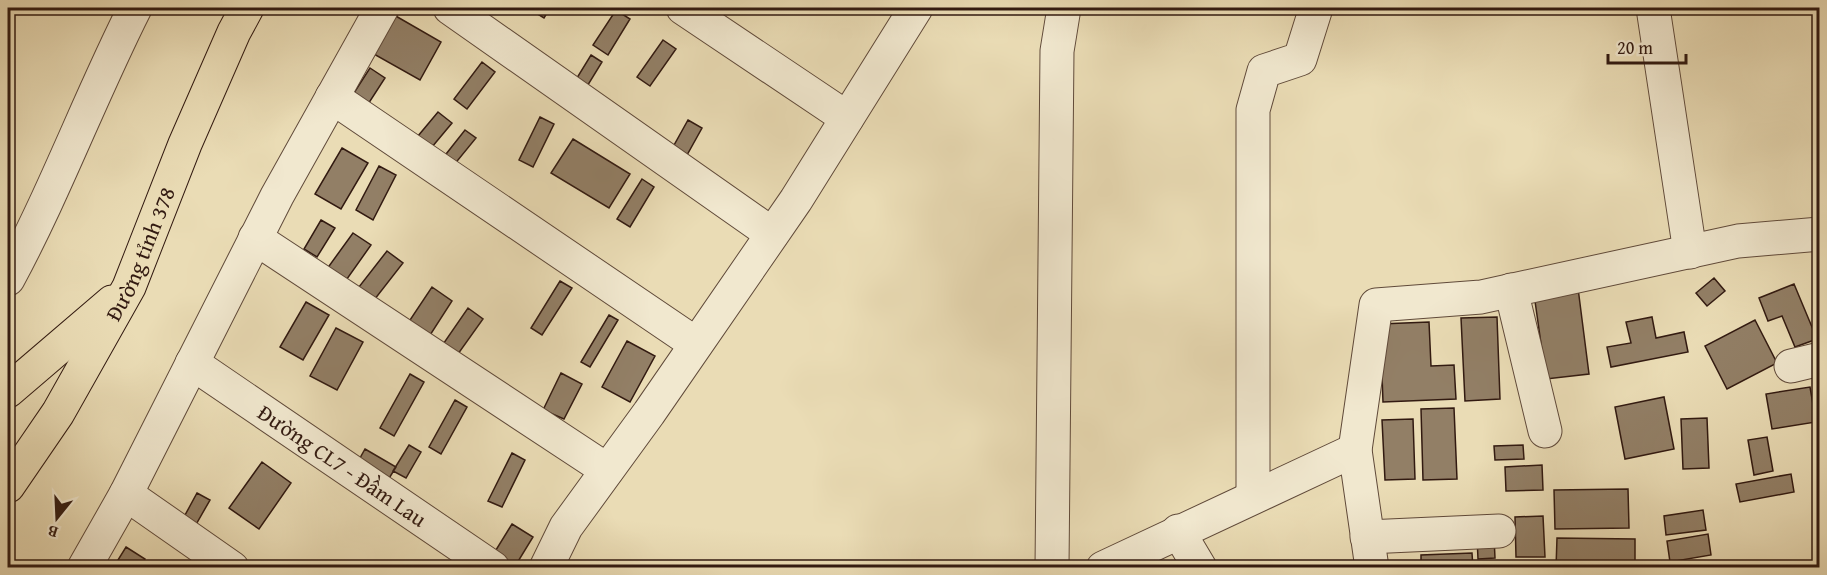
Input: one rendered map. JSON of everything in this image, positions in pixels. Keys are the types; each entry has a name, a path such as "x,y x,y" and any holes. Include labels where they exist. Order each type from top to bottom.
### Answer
{"main road":[{"name":"Đường tỉnh 378","path":"8,486 58,413 129,287 185,144 234,32 247,8"},
{"path":"8,391 129,287"}],"street":[{"path":"8,279 26,246 111,54 135,8"},
{"path":"84,567 126,494 255,238 382,8"},
{"path":"450,8 772,234"},
{"path":"683,8 847,118"},
{"path":"546,567 566,527 796,200 916,8"},
{"path":"1052,567 1057,51 1064,8"},
{"path":"1253,497 1253,110 1264,71 1300,59 1316,8"},
{"path":"1653,8 1690,252"},
{"path":"332,97 696,344"},
{"path":"1499,531 1370,552 1355,450 1376,305 1481,297 1738,241 1820,234"},
{"path":"255,238 607,470"},
{"path":"1511,290 1545,431"},
{"name":"Đường CL7 - Đầm Lau","path":"192,363 493,567"},
{"path":"1103,567 1355,450"},
{"path":"126,494 232,567"},
{"path":"1178,531 1200,567"}],"building":[{"path":"532,8 550,8 544,18 531,10"},
{"path":"616,10 630,19 608,55 593,45"},
{"path":"394,15 441,42 420,80 372,53"},
{"path":"663,40 676,49 650,86 637,77"},
{"path":"591,55 602,62 583,93 572,86"},
{"path":"482,62 495,72 467,109 454,99"},
{"path":"370,68 385,78 363,112 348,102"},
{"path":"438,112 452,123 427,153 413,142"},
{"path":"540,117 554,124 533,167 519,160"},
{"path":"688,120 702,128 682,164 668,156"},
{"path":"465,130 476,138 449,171 439,163"},
{"path":"573,139 630,174 609,208 551,173"},
{"path":"342,148 368,163 341,209 315,194"},
{"path":"379,166 396,175 373,220 356,210"},
{"path":"642,179 654,187 630,227 617,219"},
{"path":"321,220 335,228 317,257 304,249"},
{"path":"353,233 371,245 342,286 324,273"},
{"path":"387,251 403,263 371,304 355,292"},
{"path":"1714,278 1725,291 1707,306 1696,293"},
{"path":"560,281 572,288 542,335 531,328"},
{"path":"1794,284 1817,339 1795,347 1782,316 1768,321 1759,298"},
{"path":"432,287 452,301 425,343 404,329"},
{"path":"1578,288 1589,374 1546,379 1534,294"},
{"path":"306,302 329,315 303,360 280,347"},
{"path":"468,308 483,319 453,361 439,350"},
{"path":"609,315 618,320 590,367 581,362"},
{"path":"1497,317 1500,399 1465,401 1461,318"},
{"path":"1652,317 1656,338 1684,332 1688,352 1611,367 1607,347 1631,343 1626,322"},
{"path":"1755,320 1777,363 1727,389 1705,346"},
{"path":"1429,322 1431,366 1454,365 1456,399 1383,402 1380,324"},
{"path":"336,328 363,342 337,390 310,376"},
{"path":"627,341 655,356 630,402 602,387"},
{"path":"561,373 582,384 564,419 543,410"},
{"path":"410,374 424,382 394,436 380,428"},
{"path":"1810,387 1816,422 1772,429 1766,394"},
{"path":"1664,397 1674,449 1625,459 1615,407"},
{"path":"455,400 467,407 441,454 429,447"},
{"path":"1454,408 1457,479 1423,480 1421,409"},
{"path":"1707,418 1709,468 1683,469 1681,419"},
{"path":"1413,419 1415,479 1385,480 1382,420"},
{"path":"1767,437 1773,471 1754,475 1748,440"},
{"path":"409,445 421,452 406,478 393,471"},
{"path":"1523,445 1524,459 1495,460 1494,446"},
{"path":"1820,446 1820,468 1819,468 1815,447"},
{"path":"365,449 396,467 385,485 355,467"},
{"path":"512,453 525,460 502,507 488,501"},
{"path":"262,462 291,483 259,529 229,508"},
{"path":"1542,465 1543,490 1506,491 1505,467"},
{"path":"1791,474 1794,492 1740,502 1736,484"},
{"path":"1628,489 1629,528 1555,529 1554,490"},
{"path":"197,493 210,500 190,535 178,528"},
{"path":"1703,510 1706,530 1666,535 1664,516"},
{"path":"1543,516 1545,557 1516,557 1515,517"},
{"path":"512,524 533,537 514,568 506,568 491,558"},
{"path":"1708,534 1711,555 1670,562 1667,541"},
{"path":"1477,537 1494,537 1495,558 1478,559"},
{"path":"1557,538 1635,539 1635,568 1556,568"},
{"path":"126,547 145,559 140,568 113,568"},
{"path":"1472,553 1473,568 1421,568 1421,555"}]}
